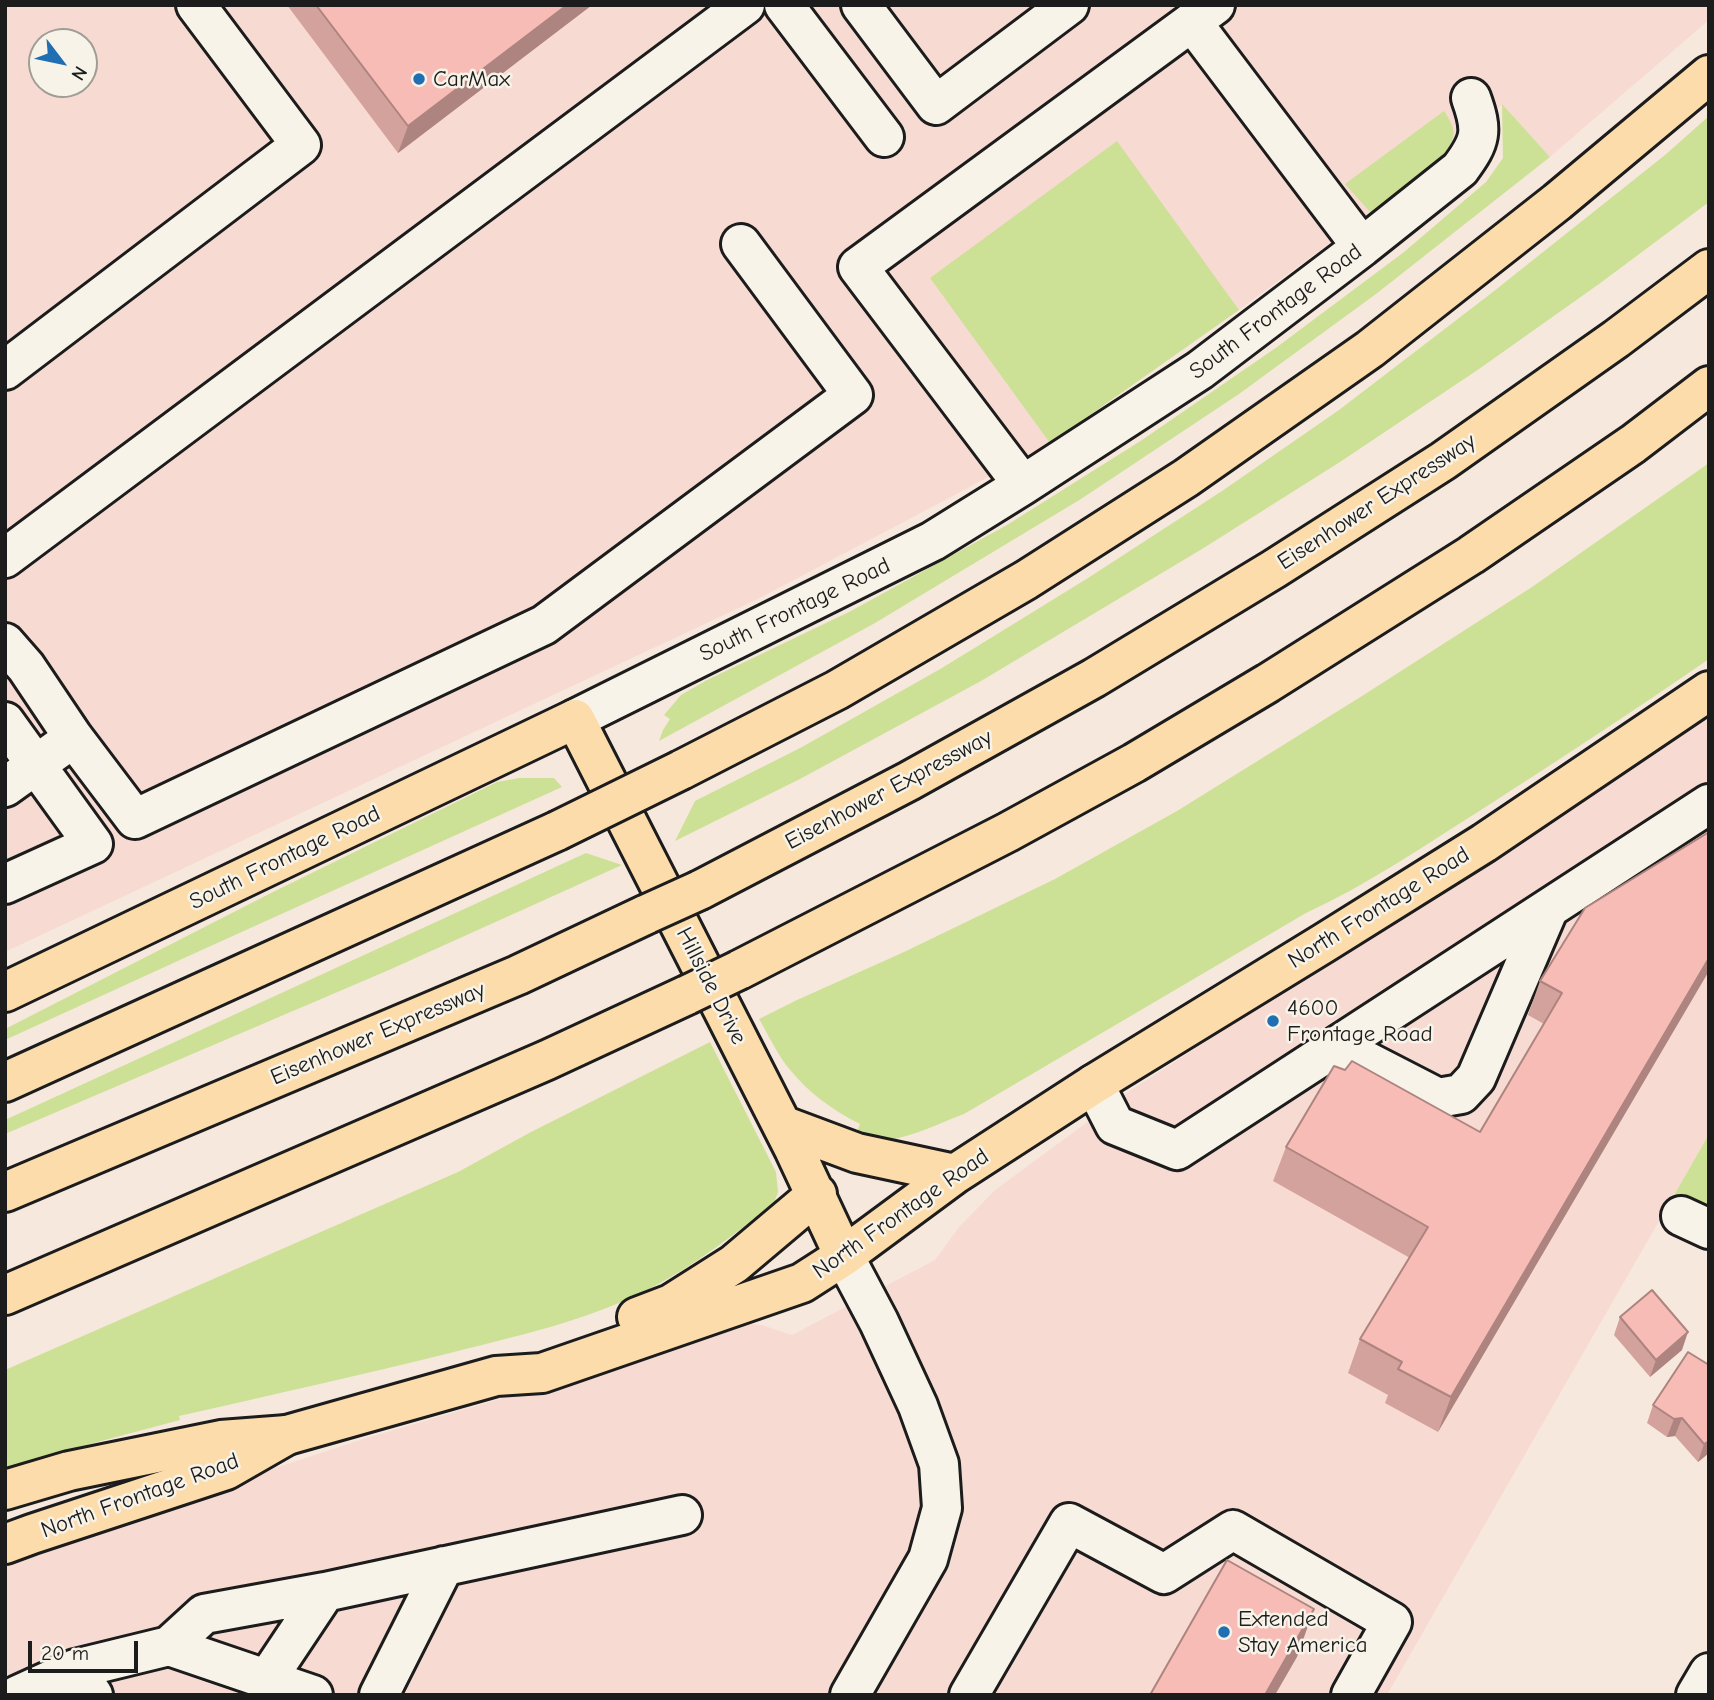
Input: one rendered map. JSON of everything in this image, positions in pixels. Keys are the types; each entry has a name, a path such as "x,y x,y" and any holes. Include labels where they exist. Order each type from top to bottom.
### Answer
{"main road":[{"path":"5,1082 556,831 681,770 837,690 1026,580 1186,478 1370,349 1557,202 1709,75"},
{"name":"Eisenhower Expressway","path":"5,1192 505,980 700,890 909,781 1094,678 1275,569 1443,461 1616,340 1709,269"},
{"path":"5,1296 547,1060 739,970 1008,832 1134,763 1471,555 1633,444 1709,386"},
{"name":"North Frontage Road","path":"5,1545 226,1470 287,1435 496,1376 542,1373 802,1283 844,1256 955,1174 1094,1083 1484,843 1709,691"},
{"name":"South Frontage Road","path":"5,992 576,719"},
{"name":"Hillside Drive","path":"576,719 817,1194 844,1256"},
{"path":"782,1125 858,1153 955,1174"},
{"path":"496,1376 539,1353 671,1304 734,1264 817,1194"},
{"path":"5,1490 69,1471 221,1440 287,1435"}],"street":[{"path":"5,370 302,145 196,5"},
{"path":"5,558 745,5"},
{"path":"784,5 884,137"},
{"path":"861,5 936,105 1069,5"},
{"path":"1023,485 858,267 1203,14 1362,247"},
{"name":"South Frontage Road","path":"576,719 933,541 1200,370 1460,169 1479,136 1478,119 1471,98"},
{"path":"12,664 74,737 135,819 544,625 853,396 741,244"},
{"path":"5,722 93,844 5,884"},
{"path":"5,787 74,737"},
{"path":"1094,1083 1115,1125 1177,1150 1709,804"},
{"path":"1337,1046 1438,1098 1461,1094 1476,1078 1549,908"},
{"path":"844,1256 918,1406 939,1464 942,1508 928,1559 867,1688"},
{"path":"18,1695 84,1682 169,1646 204,1614 325,1592 682,1515"},
{"path":"969,1695 1069,1523 1164,1574 1233,1530 1392,1622 1350,1695"},
{"path":"379,1695 444,1566"},
{"path":"267,1679 325,1592"},
{"path":"169,1646 313,1695"},
{"path":"1696,1695 1709,1673"}],"shaded area":[{"path":"5,5 1709,5 1709,20 1550,157 1502,105 1371,213 1050,443 758,599 5,952"},
{"path":"1709,717 1709,1134 1387,1695 5,1695 5,1557 363,1439 643,1357 736,1323 762,1325 792,1335 935,1260 959,1227 995,1190 1131,1090"}],"green space":[{"path":"1502,104 1550,157 1376,294 1239,394 1081,499 875,623 659,741 670,719 664,715 681,695 851,611 1007,525 1142,440 1277,347 1404,252 1486,182 1503,158"},
{"path":"1444,111 1454,132 1445,153 1371,213 1345,184"},
{"path":"1709,116 1709,202 1479,369 1340,462 1202,549 981,681 800,779 675,841 695,801 802,747 942,668 1222,491 1339,410 1489,295 1665,155"},
{"path":"1117,141 1239,310 1050,443 930,278"},
{"path":"1709,463 1709,659 1481,810 1373,878 1306,913 964,1114 917,1132 885,1140 856,1134 860,1124 814,1094 782,1059 759,1019 1055,879 1177,811 1532,587"},
{"path":"519,778 554,778 562,787 5,1040 5,1029 271,893 497,782"},
{"path":"586,853 622,865 389,970 5,1134 5,1120"},
{"path":"710,1042 776,1172 778,1192 774,1203 683,1269 628,1299 555,1326 179,1416 180,1420 5,1468 5,1370 458,1172"},
{"path":"1709,1134 1709,1213 1673,1197"}],"building":[{"name":"CarMax","path":"316,5 567,5 408,126"},
{"path":"1709,832 1709,958 1451,1397 1398,1369 1402,1362 1360,1339 1428,1227 1286,1147 1334,1066 1345,1070 1352,1061 1480,1132 1562,993 1540,981 1585,908"},
{"path":"1652,1290 1688,1332 1656,1360 1620,1317"},
{"path":"1688,1352 1709,1365 1709,1441 1704,1444 1682,1418 1674,1419 1653,1405"},
{"path":"1227,1560 1314,1609 1265,1695 1150,1695"}],"place":[{"name":"CarMax","path":"419,79"},
{"name":"4600 Frontage Road","path":"1273,1021"},
{"name":"Extended Stay America","path":"1224,1632"}]}
